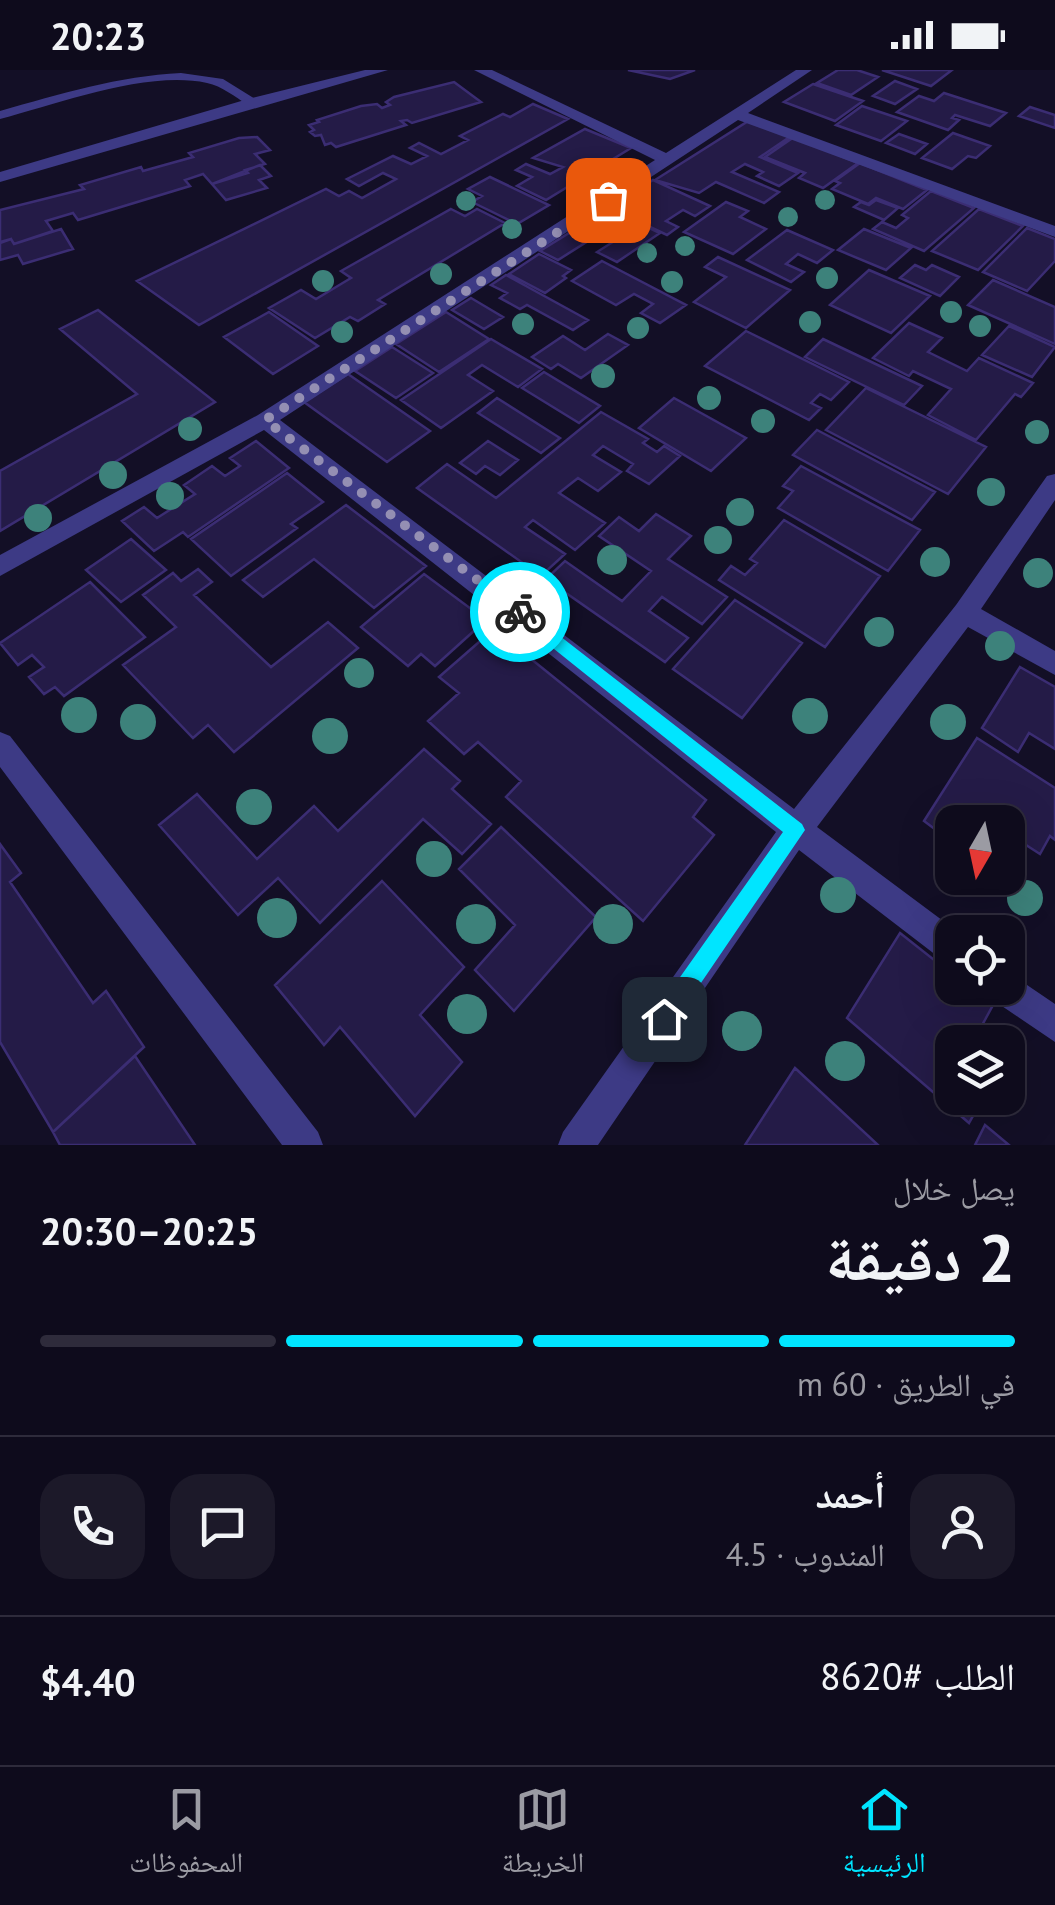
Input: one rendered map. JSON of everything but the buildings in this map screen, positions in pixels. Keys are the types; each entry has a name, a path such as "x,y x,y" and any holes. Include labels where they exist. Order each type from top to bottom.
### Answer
{"street":[{"path":"0,177 254,102 381,70"},
{"path":"481,70 670,160"},
{"path":"0,566 265,420 805,70"},
{"path":"0,115 125,82 171,77 202,77 226,84 254,102"},
{"path":"736,114 1055,232"},
{"path":"265,420 494,591 935,935"},
{"path":"576,1145 796,830 965,612 1055,482"},
{"path":"965,612 1055,664"},
{"path":"0,744 306,1145"},
{"path":"1025,1003 1055,1025"}],"way so far":[{"path":"520,612 265,420 608,200"}],"route":[{"path":"520,612 796,830 664,1019"}]}
